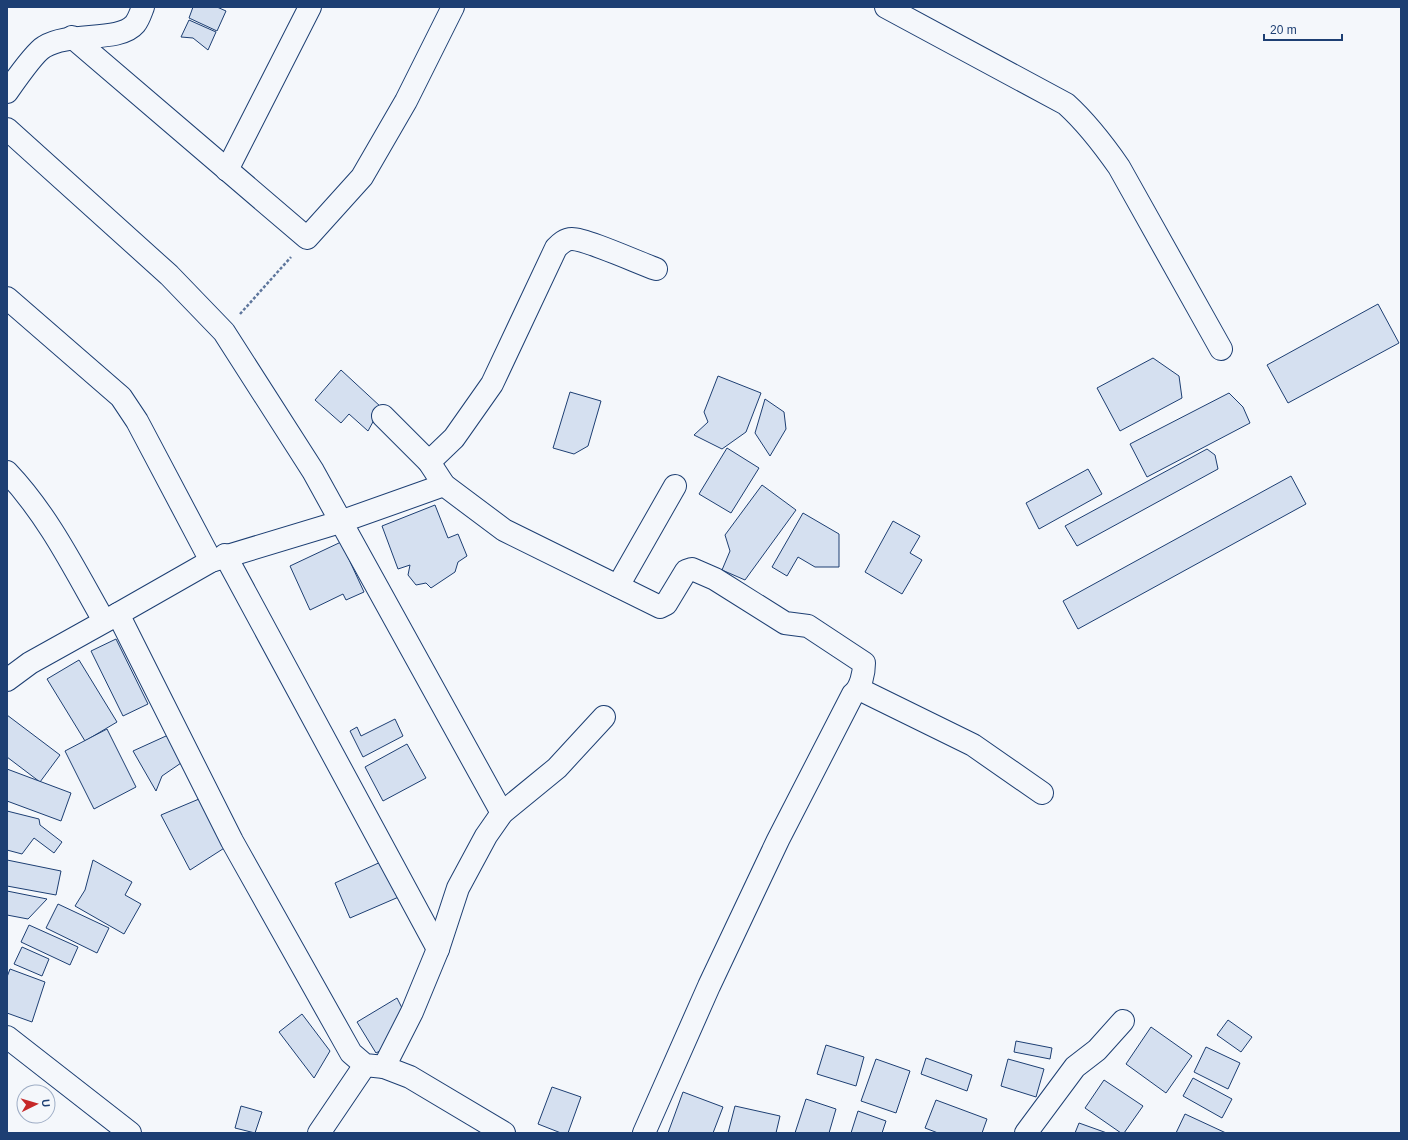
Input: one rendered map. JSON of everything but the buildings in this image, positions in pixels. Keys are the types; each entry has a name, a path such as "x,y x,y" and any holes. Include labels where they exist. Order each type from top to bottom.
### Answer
{"street":[{"path":"7,92 44,47 72,37 105,36 123,32 135,24 143,7"},
{"path":"228,170 310,7"},
{"path":"72,37 307,238 362,177 406,101 453,7"},
{"path":"886,7 1066,104 1082,119 1100,138 1120,167 1221,348"},
{"path":"7,129 169,276 224,332 297,444 502,813"},
{"path":"428,462 454,438 492,384 556,248 562,242 572,239 591,244 656,269"},
{"path":"7,298 122,397 218,558 438,949"},
{"path":"383,416 428,462 444,485 504,530 660,607 666,604 686,571 692,569 715,579 785,623 808,626 864,663 864,670 857,691 853,694 778,840 709,986 644,1133"},
{"path":"7,472 20,486 46,522 111,618 232,841 351,1053 375,1066 410,1077 504,1133"},
{"path":"7,680 30,663 218,558 340,522 444,485"},
{"path":"618,586 675,486"},
{"path":"857,691 863,691 973,745 1042,793"},
{"path":"319,1133 375,1066 412,1012 438,949 458,888 486,836 502,813 557,768 604,717"},
{"path":"1026,1133 1075,1067 1097,1050 1123,1021"},
{"path":"7,1037 130,1133"}],"path":[{"path":"224,332 307,238"}]}
